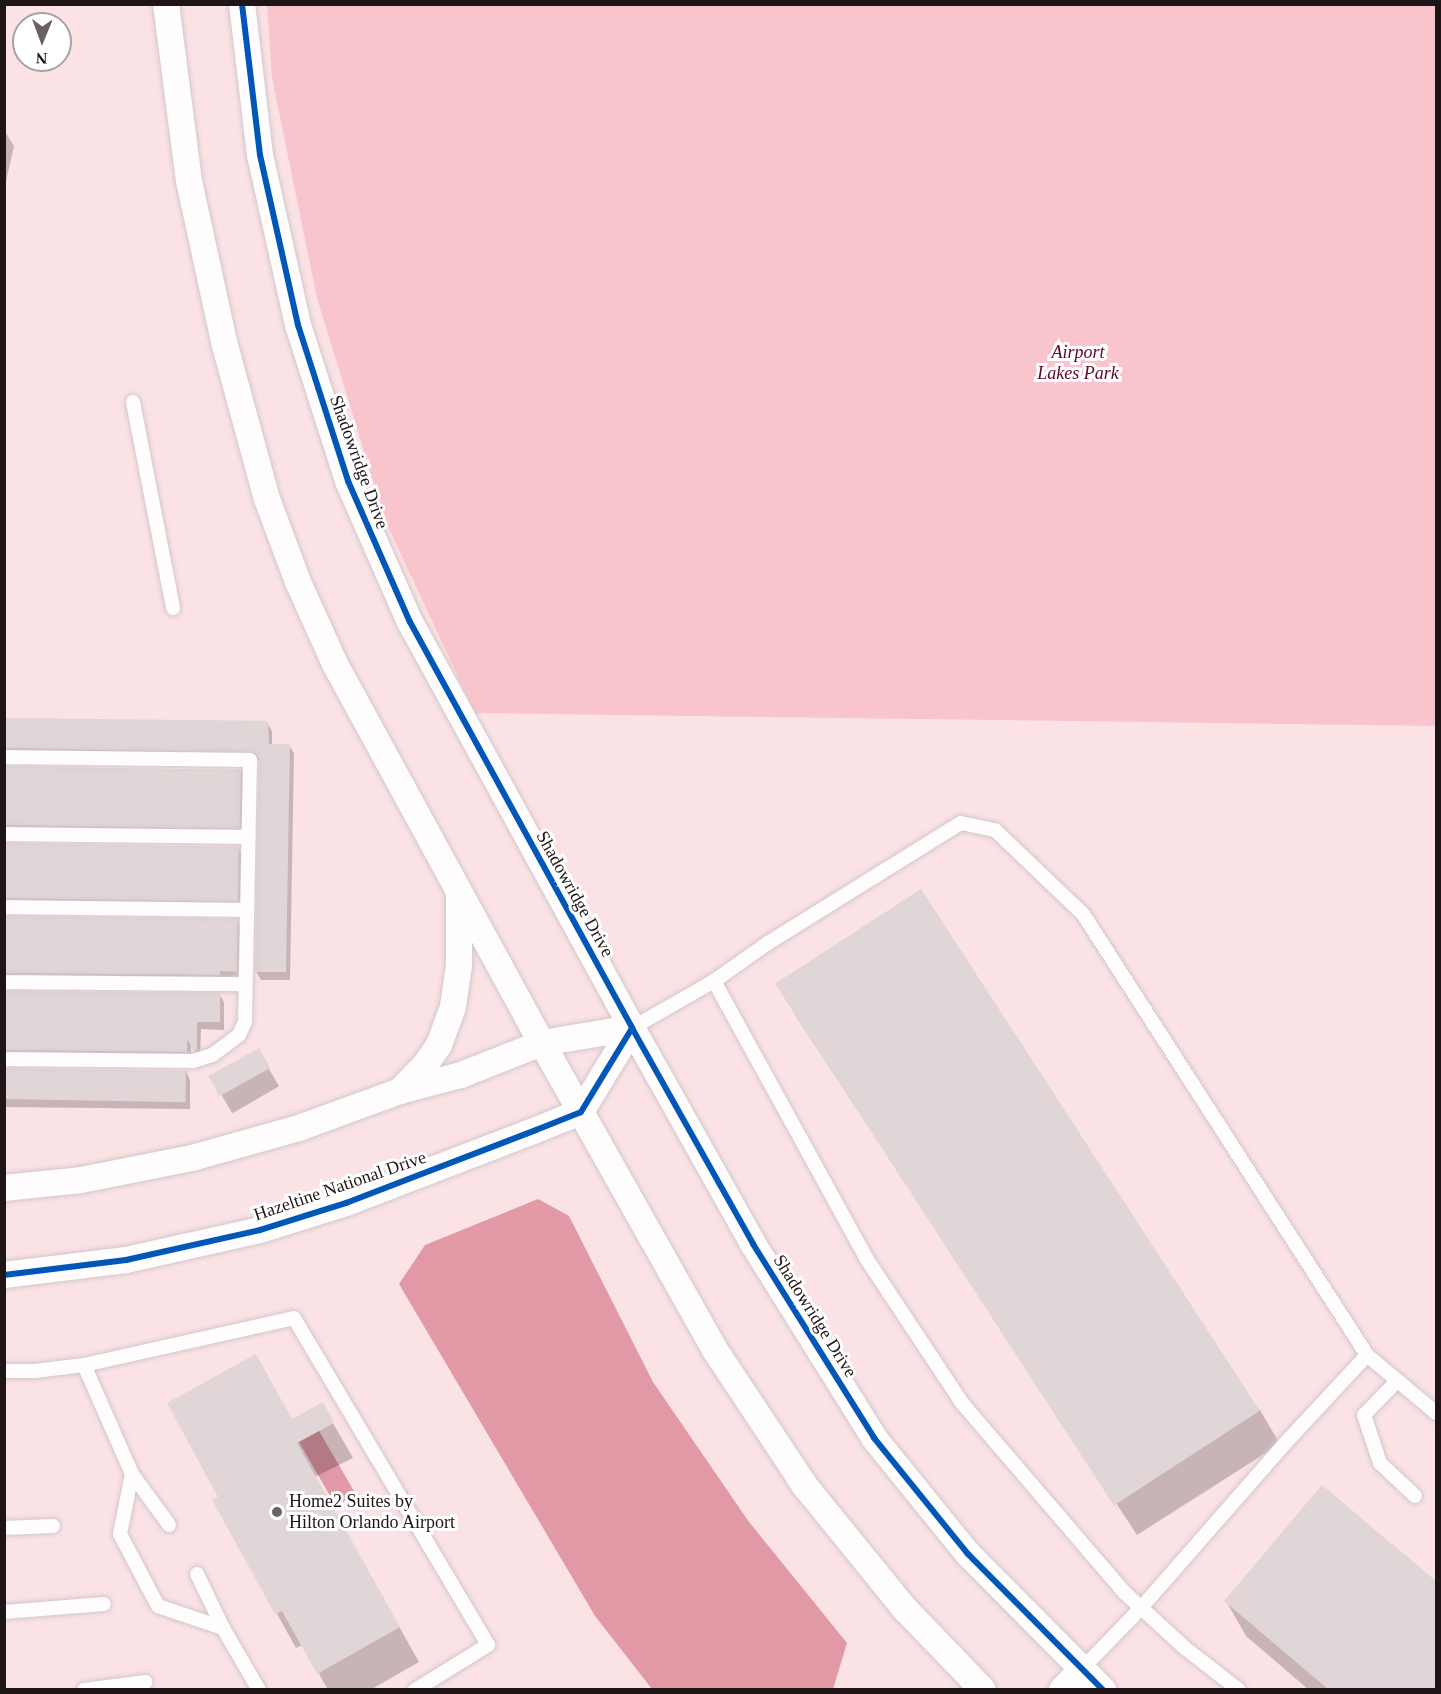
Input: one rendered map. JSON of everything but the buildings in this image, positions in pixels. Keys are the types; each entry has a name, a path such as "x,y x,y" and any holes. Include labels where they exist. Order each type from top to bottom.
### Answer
{"street":[{"path":"166,4 182,139 198,233 239,402 267,499 298,582 335,664 542,1043 714,1350 806,1486 905,1609 983,1689"},
{"name":"Shadowridge Drive","path":"242,4 253,110 272,216 297,325 348,481 385,570 415,632 632,1028 790,1307 874,1438 968,1554 1081,1670 1103,1689"},
{"path":"400,1091 426,1064 439,1046 453,1007 459,965 459,892"},
{"path":"4,1188 91,1178 192,1158 299,1128 400,1091 461,1075 542,1043 632,1028"},
{"path":"581,1112 632,1028"},
{"name":"Hazeltine National Drive","path":"4,1275 126,1260 214,1242 279,1225 397,1185 581,1112"},
{"path":"1062,1689 1081,1670"}],"lane":[{"path":"133,402 173,608"},
{"path":"4,756 250,760 245,1022 239,1035 212,1055 193,1061 4,1059"},
{"path":"632,1028 714,981 768,943 961,824 995,830 1083,914 1367,1355 1437,1413"},
{"path":"4,834 248,837"},
{"path":"4,907 247,910"},
{"path":"714,981 866,1258 962,1403 1094,1559 1185,1648 1239,1689"},
{"path":"4,982 245,984"},
{"path":"4,1371 35,1371 84,1365 294,1318 488,1645 415,1689"},
{"path":"1081,1670 1142,1608 1290,1438 1367,1355"},
{"path":"84,1365 132,1474 170,1525"},
{"path":"1397,1381 1364,1415 1380,1463 1415,1496"},
{"path":"132,1474 120,1533 158,1606 223,1628"},
{"path":"4,1528 53,1526"},
{"path":"197,1574 223,1628 259,1689"},
{"path":"4,1612 104,1604"},
{"path":"84,1689 145,1682"}],"shaded area":[{"path":"5,5 1436,5 1436,1689 5,1690"},
{"path":"538,1199 569,1216 653,1382 749,1522 847,1643 833,1689 652,1689 595,1616 399,1284 425,1245"},
{"path":"318,1429 356,1495 336,1506 298,1440"}],"green space":[{"name":"Airport Lakes Park","path":"267,5 1436,5 1436,726 475,713 385,520 317,298 272,78"}],"cycle path":[{"path":"242,4 260,155 298,325 348,481 410,622 753,1244 874,1438 968,1554 1103,1690"},
{"path":"4,1275 126,1260 260,1230 346,1203 536,1130 581,1112 632,1028"}],"place":[{"name":"Home2 Suites by Hilton Orlando Airport","path":"277,1512"}]}
